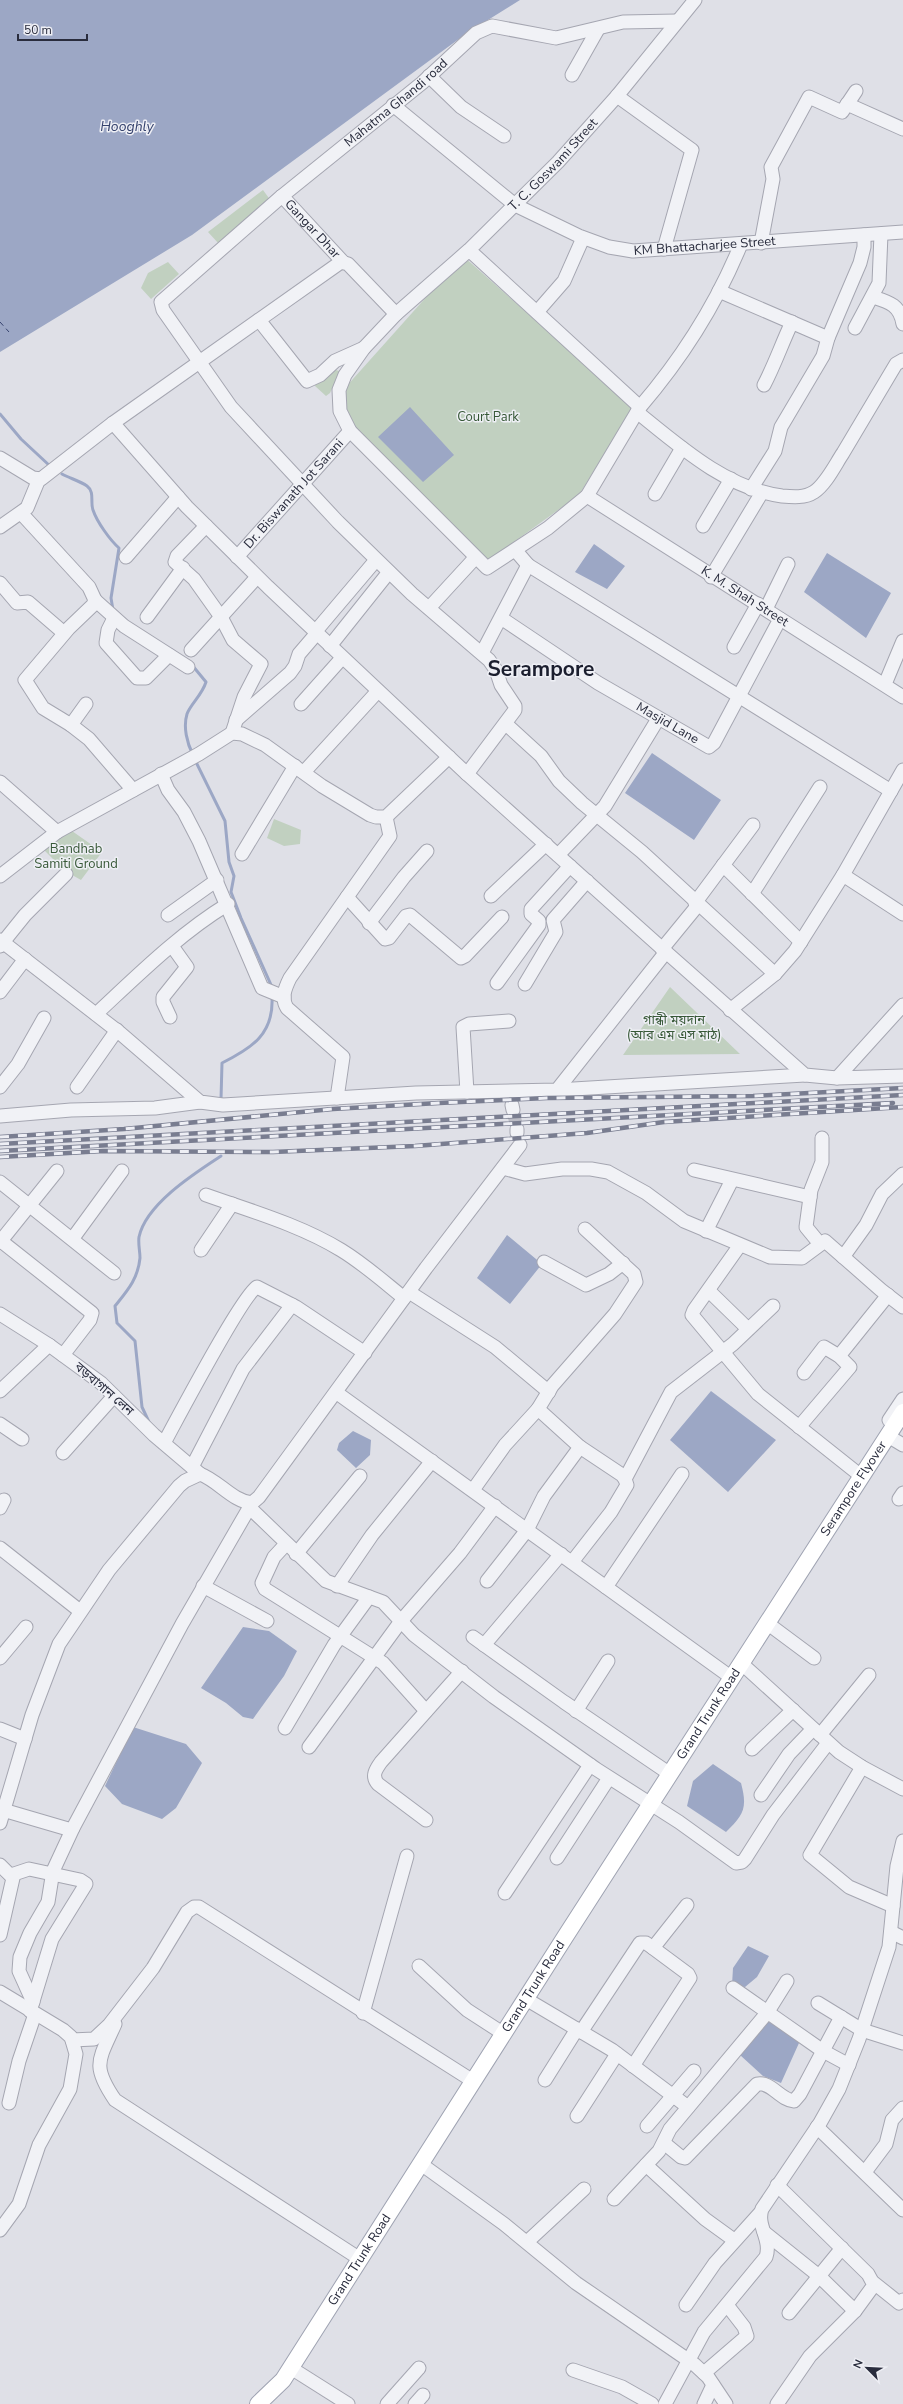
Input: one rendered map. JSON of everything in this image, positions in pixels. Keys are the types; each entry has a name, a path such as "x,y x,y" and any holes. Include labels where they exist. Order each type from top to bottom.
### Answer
{"main road":[{"name":"Serampore Flyover","path":"804,1566 903,1412"},
{"name":"Grand Trunk Road","path":"258,2404 287,2374 473,2081 804,1566"}],"street":[{"name":"T. C. Goswami Street","path":"364,348 396,314 469,250 558,162 617,96 695,0"},
{"name":"Mahatma Ghandi road","path":"201,362 161,304 163,299 282,196 429,76 465,42 485,28 501,27 556,38 636,21 677,21"},
{"path":"572,75 598,29"},
{"path":"429,76 461,107 504,136"},
{"path":"761,243 773,179 771,167 809,97 842,112 856,91"},
{"path":"617,96 692,150 664,249"},
{"path":"847,104 903,129"},
{"name":"KM Bhattacharjee Street","path":"393,105 515,205 538,218 583,238 609,247 633,251 903,232"},
{"name":"Gangar Dhar","path":"282,196 343,262 396,314"},
{"path":"855,328 873,297 880,278 881,234"},
{"path":"711,577 775,451 781,427 824,356 828,338 860,263 864,247 864,235"},
{"path":"537,312 564,281 583,238"},
{"path":"364,348 345,375 339,390 340,411 350,431 475,558 487,568 548,528 587,496 639,409 679,360 719,291 742,244"},
{"path":"469,250 682,448 731,479 756,491 795,497 806,496 817,490 833,469 896,364 903,360"},
{"path":"0,527 21,513 31,502 39,479 113,423 343,262"},
{"path":"719,291 828,338"},
{"path":"873,297 896,306 901,313 903,324"},
{"path":"260,320 307,381 320,375 335,361 364,348"},
{"path":"764,385 792,322"},
{"path":"201,362 231,407 303,484 376,560 482,653 492,665 515,710 467,774"},
{"path":"113,423 178,497 206,526 342,658 467,774 730,1010 805,1075"},
{"name":"Dr. Biswanath Jot Sarani","path":"237,557 350,431"},
{"path":"656,494 682,448"},
{"path":"0,458 33,478 39,479"},
{"path":"703,526 731,479"},
{"name":"K. M. Shah Street","path":"587,496 662,542 711,577 762,606 903,697"},
{"path":"126,557 178,497"},
{"path":"21,513 89,587 95,600 114,618 188,667"},
{"path":"206,526 176,558 175,562 194,579 221,616 233,640 261,664 244,697 232,733"},
{"path":"516,550 528,565 605,611 738,698 899,782 801,942 775,974 730,1010"},
{"path":"429,608 475,558"},
{"path":"236,720 290,673 295,666 299,654 376,560"},
{"path":"734,647 788,564"},
{"path":"482,653 528,565"},
{"path":"147,617 183,568"},
{"path":"330,646 389,572"},
{"path":"191,650 257,577"},
{"path":"0,583 17,603 28,602 64,633"},
{"path":"95,600 93,605 64,633 24,680 43,708 71,724 89,739 133,790"},
{"path":"114,618 108,630 106,643 137,678 146,678 169,655"},
{"name":"Masjid Lane","path":"501,618 598,683 658,719 711,747 780,619"},
{"path":"885,684 903,641"},
{"path":"301,704 342,658"},
{"path":"242,854 300,769 378,691"},
{"path":"71,724 86,704"},
{"path":"558,855 611,798 658,719"},
{"path":"506,724 541,756 560,781 596,815 642,852 775,974"},
{"path":"0,876 57,832 194,757 232,733 242,734 259,741 322,786 370,815 376,817 386,817 449,757"},
{"path":"161,774 168,790 177,800 200,841 216,880 228,904 262,988 284,997"},
{"path":"0,782 57,832"},
{"path":"752,894 820,787"},
{"path":"337,1098 343,1057 287,1008 284,997 290,978 390,836 386,817"},
{"path":"557,1090 664,950 723,865 753,825"},
{"path":"491,896 546,844"},
{"path":"369,923 404,877 427,851"},
{"path":"723,865 801,942"},
{"path":"497,983 539,925 539,921 530,913 532,907 570,866"},
{"path":"66,874 25,915 1,943 25,958 117,1030 200,1102"},
{"path":"843,875 903,914"},
{"path":"168,915 216,880"},
{"path":"525,984 556,932 553,920 587,881"},
{"path":"347,898 369,923 386,939 406,916 412,915 461,958 465,956 502,917"},
{"path":"96,1014 172,946 208,917 228,904"},
{"path":"170,1017 163,1002 163,997 187,967 172,946"},
{"path":"0,992 25,958"},
{"path":"837,1078 903,1005"},
{"path":"0,1087 18,1064 44,1018"},
{"path":"467,1092 464,1027 469,1024 509,1021"},
{"path":"77,1087 117,1030"},
{"path":"0,1116 71,1110 155,1108 200,1102 223,1106 337,1098 467,1092 511,1100 557,1090 805,1075 837,1078 903,1076"},
{"path":"33,2009 19,1971 20,1957 30,1933 48,1902 52,1891 52,1875 73,1828 203,1586 250,1505 259,1497 337,1393 407,1295 503,1168 518,1138"},
{"path":"820,1244 806,1230 810,1197 822,1162 822,1138"},
{"path":"503,1168 525,1174 562,1169 591,1169 608,1172 646,1193 680,1219 740,1246 770,1257 797,1259 808,1255 823,1242 827,1242 888,1296 903,1307"},
{"path":"694,1170 810,1197"},
{"path":"57,1171 0,1241 92,1313 90,1320 63,1355"},
{"path":"73,1238 122,1171"},
{"path":"843,1257 866,1225 882,1194 902,1174"},
{"path":"706,1231 732,1180"},
{"path":"0,1182 73,1238 114,1273"},
{"path":"206,1196 294,1227 336,1248 407,1295 495,1347 549,1392"},
{"path":"201,1250 232,1204"},
{"path":"472,1490 505,1446 538,1409 549,1392 615,1314 635,1286 637,1278 623,1263 585,1229"},
{"path":"740,1246 694,1310 692,1315 724,1351 758,1394 856,1472"},
{"path":"544,1262 586,1285 609,1274 623,1263"},
{"path":"164,1443 231,1324 254,1289 261,1288 292,1305 365,1353"},
{"path":"709,1291 748,1330"},
{"path":"839,1356 888,1296"},
{"path":"73,1828 68,1829 2,1817 6,1780 25,1739 55,1652 80,1611 109,1570 179,1486 196,1470 243,1369 292,1305"},
{"path":"572,1562 604,1521 626,1488 625,1479 671,1392 724,1351 773,1306"},
{"name":"বড়বাগান লেন","path":"0,1314 63,1355 114,1396 164,1443 196,1470 250,1505"},
{"path":"0,1391 49,1345"},
{"path":"799,1427 850,1370 850,1365 824,1347 804,1373"},
{"path":"337,1393 732,1678"},
{"path":"62,1453 114,1396"},
{"path":"804,1566 808,1545 903,1399"},
{"path":"538,1409 580,1447 625,1479"},
{"path":"796,1579 806,1572 898,1442 903,1423"},
{"path":"0,1424 22,1439"},
{"path":"487,1581 527,1530 544,1496 580,1447"},
{"path":"337,1586 372,1535 432,1461"},
{"path":"606,1587 682,1474"},
{"path":"296,1554 360,1476"},
{"path":"250,1505 286,1544 320,1577 337,1586 385,1604 414,1635 462,1671 590,1765 651,1804 734,1862 739,1863 745,1859 773,1816 820,1736 869,1675"},
{"path":"309,1747 401,1621 460,1553 494,1506"},
{"path":"286,1544 274,1557 263,1579 262,1586 340,1637 374,1657 390,1669 426,1711"},
{"path":"0,1548 80,1611"},
{"path":"484,1645 561,1554"},
{"path":"203,1586 267,1621"},
{"path":"285,1728 340,1637 369,1597"},
{"path":"767,1623 814,1658"},
{"path":"0,1658 26,1627"},
{"path":"473,1637 576,1711 670,1774"},
{"path":"576,1711 608,1661"},
{"path":"741,1663 820,1736 862,1767 903,1789"},
{"path":"426,1820 378,1784 374,1778 381,1762 462,1671"},
{"path":"752,1750 793,1710"},
{"path":"0,1729 25,1739"},
{"path":"762,1795 790,1754 820,1736"},
{"path":"505,1893 590,1765"},
{"path":"862,1767 810,1855 849,1887 893,1906"},
{"path":"557,1858 609,1778"},
{"path":"686,2305 734,2240 760,2213 777,2185 818,2127 839,2089 862,2030 890,1947 893,1906 903,1841"},
{"path":"363,2013 407,1856"},
{"path":"0,1865 11,1875 13,1880 0,1935"},
{"path":"9,2103 52,1939 86,1884 80,1880 29,1869 11,1875"},
{"path":"653,1948 687,1905"},
{"path":"72,2040 88,2040 99,2036 120,2012 152,1968 187,1912 194,1907 199,1907 363,2013 473,2081"},
{"path":"891,1932 903,1938"},
{"path":"544,2080 640,1943 646,1943 688,1974 690,1978 633,2066"},
{"path":"419,1966 466,2010 504,2034"},
{"path":"614,2200 664,2143 665,2136 688,2106 767,2013 786,1981"},
{"path":"733,1988 823,2051 849,2064"},
{"path":"0,1992 33,2009 63,2030 72,2040 76,2048 76,2066 70,2089 39,2145 19,2204 1,2226"},
{"path":"526,1999 617,2054 688,2106"},
{"path":"818,2003 862,2030 903,2043"},
{"path":"120,2012 99,2063 101,2077 115,2100 122,2106 360,2259"},
{"path":"664,2143 681,2157 685,2158 757,2084 765,2084 786,2099 794,2101 800,2094 841,2016"},
{"path":"577,2116 617,2054"},
{"path":"647,2126 694,2071"},
{"path":"865,2172 886,2144 892,2120 903,2108"},
{"path":"818,2127 903,2210"},
{"path":"421,2164 527,2242 576,2283 688,2360 704,2373 726,2404"},
{"path":"646,2165 705,2219 734,2240"},
{"path":"777,2185 842,2248 874,2282 902,2303"},
{"path":"527,2242 584,2188"},
{"path":"665,2404 704,2332 766,2256 768,2246 760,2213"},
{"path":"764,2232 819,2276 855,2311"},
{"path":"789,2313 842,2248"},
{"path":"777,2404 810,2356 855,2311 873,2288 874,2282"},
{"path":"704,2373 747,2336 744,2327 727,2305"},
{"path":"387,2404 419,2368"},
{"path":"573,2370 622,2387 652,2404"},
{"path":"270,2404 287,2374 342,2403"},
{"path":"704,2404 713,2385"}],"green space":[{"path":"263,190 271,201 219,244 208,232"},
{"name":"Court Park","path":"463,256 633,407 579,495 486,562 341,426 344,389"},
{"path":"168,262 179,274 151,299 141,288 148,273"},
{"path":"336,370 339,371 339,374 330,393 326,396 315,386 316,380"},
{"path":"274,819 301,830 300,844 284,846 267,838"},
{"name":"Bandhab Samiti Ground","path":"72,831 102,852 81,880 65,871 40,846"},
{"name":"গান্ধী ময়দান (আর এম এস মাঠ)","path":"670,987 740,1054 623,1055"}],"water":[{"name":"Hooghly","path":"0,0 520,0 467,33 192,235 0,352"},
{"path":"410,407 454,455 423,482 378,437"},
{"path":"594,544 625,566 607,589 575,572"},
{"path":"827,553 891,593 866,638 804,592"},
{"path":"652,753 721,800 694,840 625,793"},
{"path":"507,1235 542,1264 510,1304 477,1278"},
{"path":"711,1391 776,1440 728,1492 670,1440"},
{"path":"353,1431 371,1440 370,1455 356,1468 337,1450 339,1443"},
{"path":"243,1627 269,1631 297,1651 284,1676 253,1719 243,1717 226,1703 201,1688"},
{"path":"133,1727 186,1744 202,1763 176,1808 162,1819 122,1804 105,1786"},
{"path":"713,1764 741,1783 743,1792 744,1805 740,1816 726,1832 687,1806 693,1781"},
{"path":"748,1946 769,1956 757,1977 745,1987 732,1985 733,1968"},
{"path":"766,2020 793,2037 799,2043 781,2083 763,2076 740,2055"}],"waterway":[{"path":"0,414 21,439 50,466"},
{"path":"62,474 89,488 92,494 92,507 97,520 119,548 111,598 113,610"},
{"path":"192,665 206,682 187,714 185,724 186,735 193,755"},
{"path":"195,760 225,821 229,862 234,876 231,892 272,987"},
{"path":"221,1099 222,1063 243,1052 259,1038 269,1021 272,1010 272,997"},
{"path":"149,1422 142,1407 135,1341 117,1323 115,1306 124,1295 137,1272 140,1258 139,1237 143,1225 151,1213 161,1201 185,1180 221,1156"}],"ferry route":[{"path":"0,322 9,332"}],"tunnel":[{"path":"513,1110 517,1129"}],"railway":[{"path":"0,1137 124,1129 333,1109 439,1103 547,1098 753,1096 903,1088"},
{"path":"0,1144 903,1095"},
{"path":"0,1151 893,1103"},
{"path":"0,1157 103,1151 273,1152 415,1146 587,1133 664,1122 903,1107"}],"district":[{"name":"Serampore","path":"541,669"}]}
